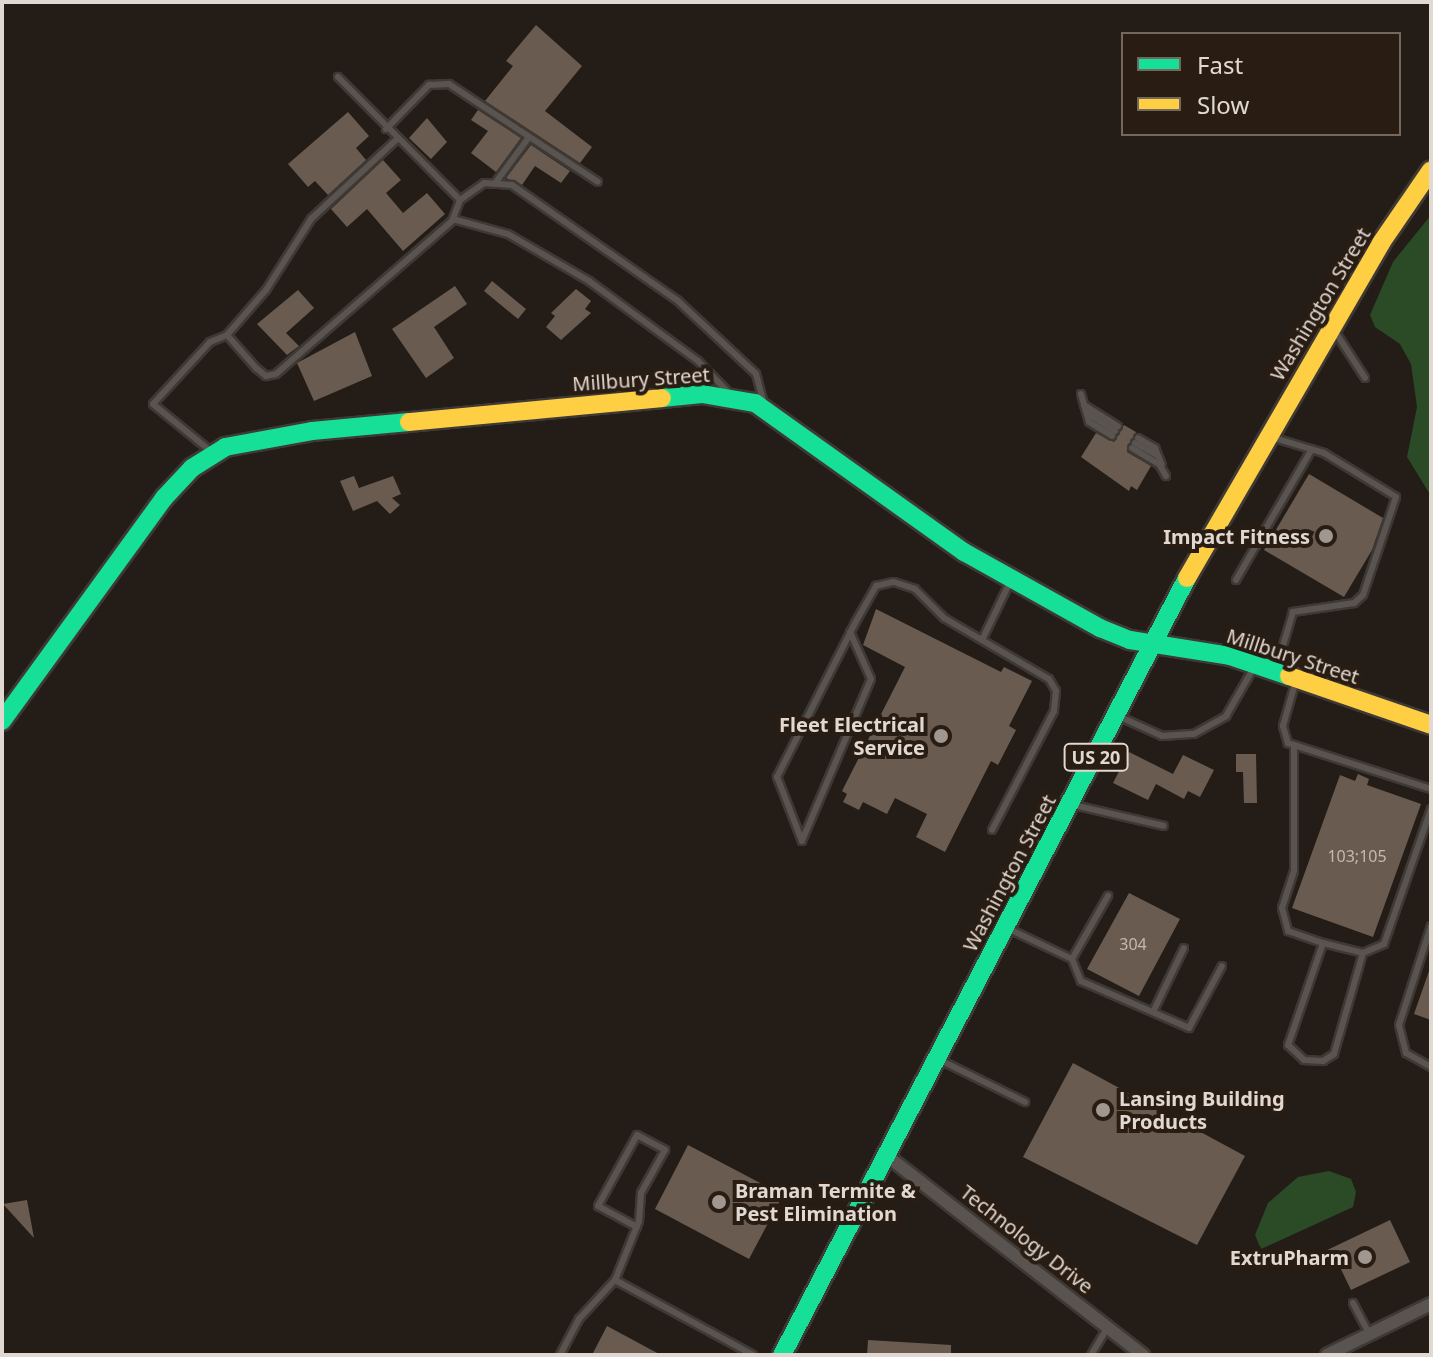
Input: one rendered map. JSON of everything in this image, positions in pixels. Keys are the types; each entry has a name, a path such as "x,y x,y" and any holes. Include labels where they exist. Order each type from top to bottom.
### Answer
{"street":[{"name":"Washington Street","path":"782,1355 1118,716 1210,534 1269,437 1331,325 1431,170"},
{"name":"Millbury Street","path":"2,721 69,636 164,498 213,453 237,443 312,431 702,394 731,395 764,408 1010,582 1115,635 1254,665 1431,725"},
{"name":"Technology Drive","path":"886,1155 1143,1355"},
{"path":"1327,1355 1431,1304"}],"lane":[{"path":"338,77 386,129 460,200"},
{"path":"386,129 419,93 439,83 465,91 598,182"},
{"path":"496,182 529,137"},
{"path":"213,453 153,404 210,342 227,335 266,290 311,219 397,139"},
{"path":"227,335 266,376 276,374 453,219 460,200 475,186 496,182 526,192 702,320 756,374 764,408"},
{"path":"453,219 508,234 589,281 698,361 731,395"},
{"path":"1331,325 1365,378"},
{"path":"1082,398 1115,431 1089,422 1082,398"},
{"path":"1269,437 1312,449 1396,497 1393,519 1363,595 1354,603 1293,612 1275,672"},
{"path":"1135,443 1155,448 1164,473 1135,443"},
{"path":"1236,580 1312,449"},
{"path":"850,632 871,679 802,841 777,777 850,632 876,586 894,582 915,589 944,618 1049,679 1056,691 1054,711 992,830"},
{"path":"982,640 1010,582"},
{"path":"1118,716 1162,736 1194,734 1226,716 1254,665"},
{"path":"1296,679 1283,726 1288,743 1431,789"},
{"path":"1294,745 1294,871 1282,908 1288,931 1363,953 1384,944 1431,809"},
{"path":"1071,805 1164,826"},
{"path":"1072,959 1108,896"},
{"path":"1431,926 1399,1025 1406,1053 1431,1067"},
{"path":"1006,927 1072,959 1081,981 1189,1028 1222,966"},
{"path":"1323,943 1288,1045 1304,1060 1323,1061 1334,1054 1363,953"},
{"path":"1153,1012 1184,948"},
{"path":"936,1058 1025,1102"},
{"path":"560,1355 579,1319 615,1280 637,1227 641,1193 665,1150 637,1135 598,1206 637,1227"},
{"path":"615,1280 753,1355"},
{"path":"1353,1303 1370,1335"},
{"path":"1091,1355 1108,1327"},
{"path":"730,1355 736,1345"}],"green space":[{"path":"1431,215 1431,496 1407,457 1417,407 1411,364 1400,344 1375,327 1370,315 1393,262"},
{"path":"1329,1171 1351,1179 1356,1192 1353,1207 1261,1249 1255,1235 1268,1203 1298,1177"}],"building":[{"path":"536,25 582,66 545,111 592,147 580,163 485,101 513,66 506,61"},
{"path":"478,110 521,138 496,172 471,153 488,131 471,120"},
{"path":"348,112 369,136 356,148 366,160 328,195 315,181 308,187 288,164"},
{"path":"427,118 447,142 431,159 409,138"},
{"path":"531,145 570,171 561,183 535,166 522,185 506,178"},
{"path":"383,160 401,180 386,193 403,213 427,193 445,214 403,251 367,209 347,227 331,209"},
{"path":"492,281 526,309 518,319 484,291"},
{"path":"455,286 467,304 434,327 454,358 426,378 392,329"},
{"path":"576,289 591,301 585,309 591,313 561,340 546,327 555,316 551,313"},
{"path":"298,290 314,308 286,333 299,346 287,355 257,324"},
{"path":"355,332 372,376 314,401 297,363"},
{"path":"1124,425 1136,432 1127,452 1151,466 1137,490 1131,486 1129,491 1081,457 1096,433 1114,442"},
{"name":"Impact Fitness","path":"1309,474 1383,518 1372,550 1344,597 1264,550"},
{"path":"354,476 359,488 393,476 401,494 392,498 400,505 390,514 377,501 353,511 340,481"},
{"name":"Fleet Electrical Service","path":"876,609 1001,672 1004,667 1032,681 1009,726 1016,730 998,765 991,761 945,852 916,837 927,814 895,798 887,814 863,802 859,810 843,802 847,794 842,791 905,667 863,645"},
{"path":"1129,752 1173,774 1183,755 1214,770 1200,797 1188,791 1184,799 1156,784 1148,800 1113,783"},
{"path":"1236,754 1256,754 1257,803 1244,803 1243,772 1236,772"},
{"path":"1358,774 1369,779 1367,785 1421,804 1373,937 1292,908 1340,775 1355,781"},
{"path":"1129,893 1180,919 1139,996 1087,969"},
{"path":"1431,972 1431,1020 1414,1014"},
{"name":"Lansing Building Products","path":"1073,1063 1245,1156 1197,1245 1023,1157"},
{"name":"Braman Termite & Pest Elimination","path":"688,1145 783,1195 749,1259 655,1209"},
{"path":"27,1200 34,1238 3,1204"},
{"name":"ExtruPharm","path":"1390,1220 1410,1262 1351,1290 1337,1261 1327,1265 1321,1253"},
{"path":"607,1326 661,1355 592,1355"},
{"path":"868,1340 951,1345 951,1355 867,1355"}],"traffic: fast":[{"path":"662,398 702,394 755,403 964,552 1100,628 1130,640 1230,656 1289,676"},
{"path":"2,721 164,498 192,468 225,447 312,431 409,422"},
{"path":"782,1355 1187,578"}],"traffic: slow":[{"path":"1187,578 1381,243 1431,170"},
{"path":"409,422 662,398"},
{"path":"1289,676 1431,725"}],"place":[{"name":"Impact Fitness","path":"1326,536"},
{"name":"Fleet Electrical Service","path":"941,736"},
{"name":"Lansing Building Products","path":"1103,1110"},
{"name":"Braman Termite & Pest Elimination","path":"719,1202"},
{"name":"ExtruPharm","path":"1365,1257"}]}
